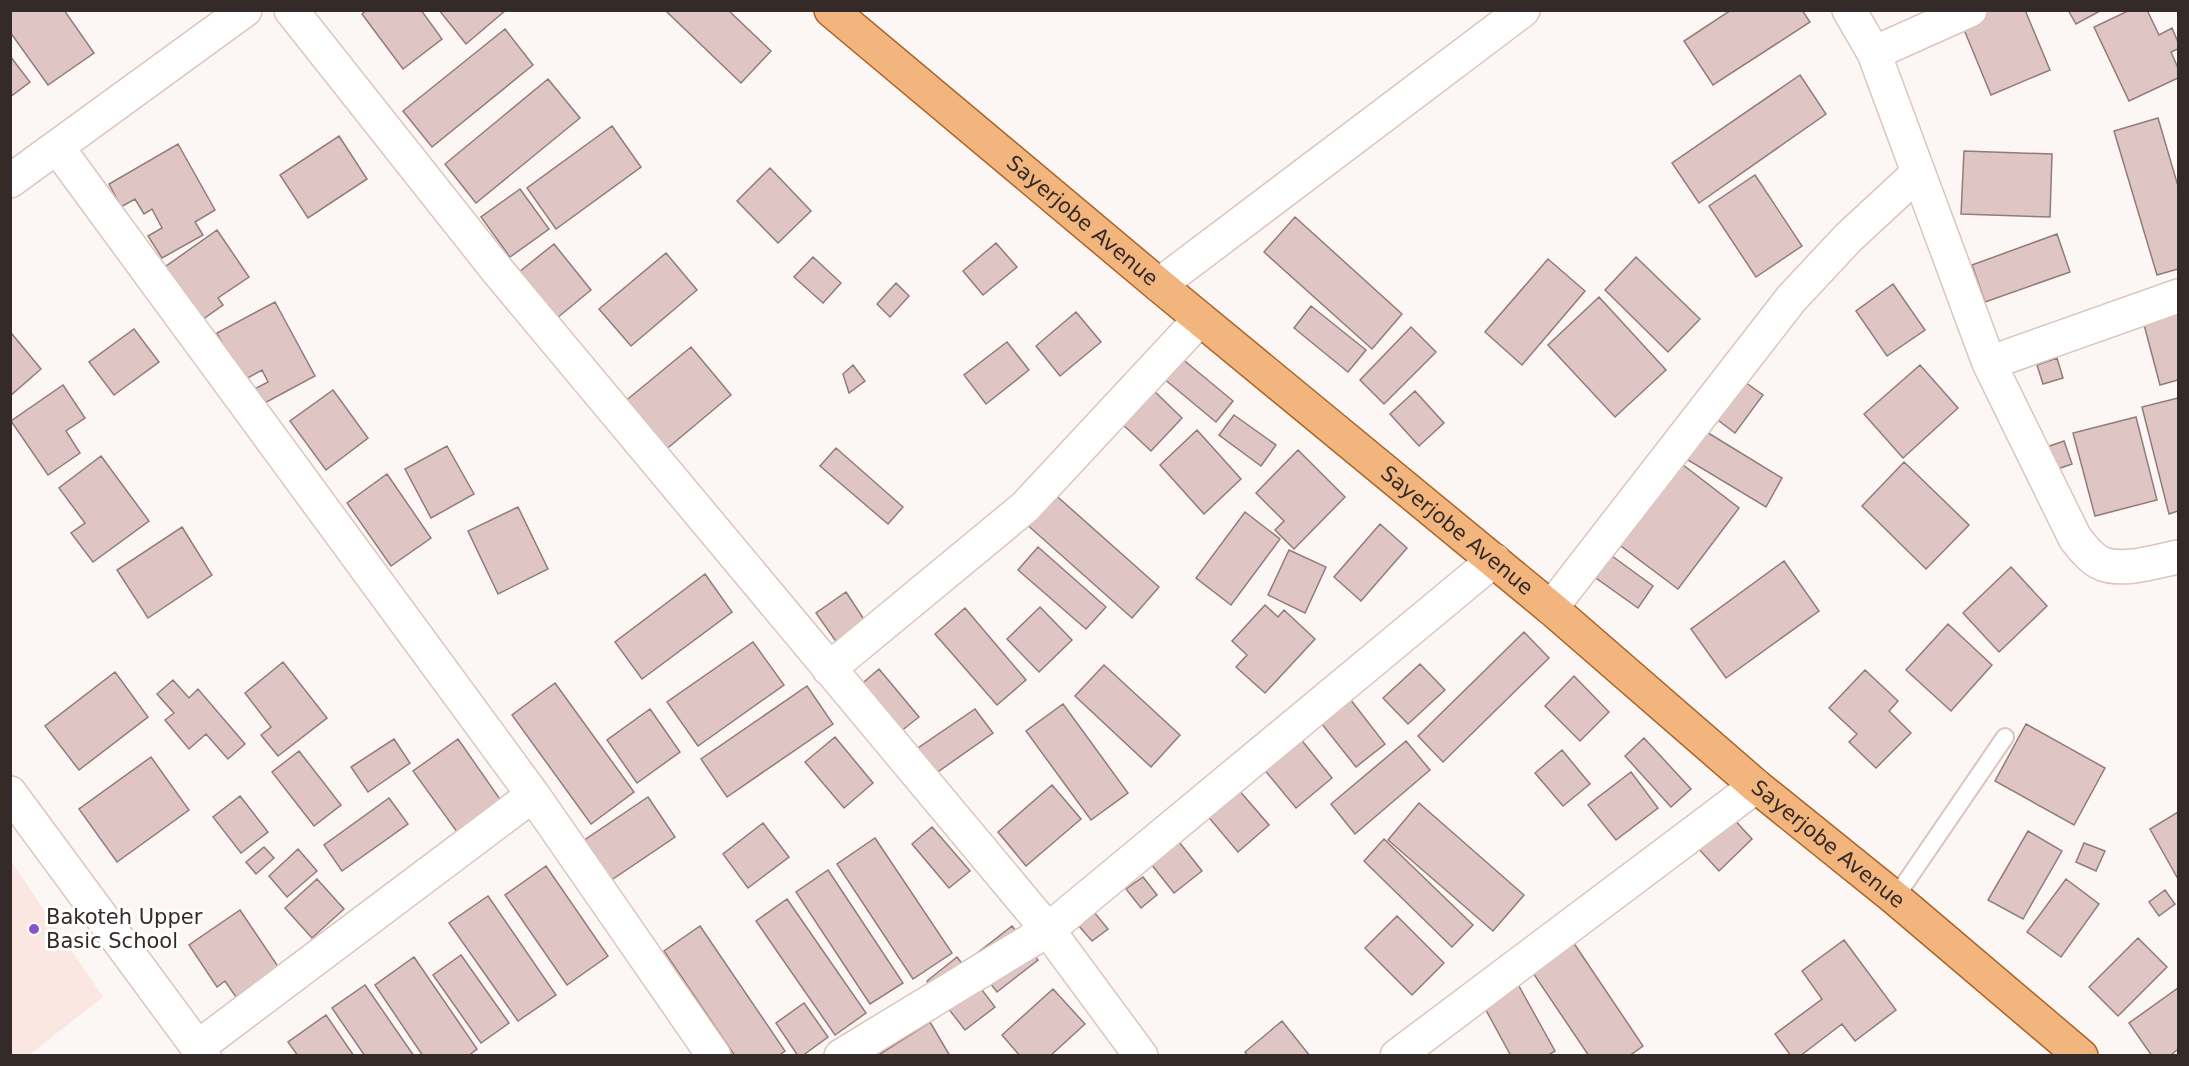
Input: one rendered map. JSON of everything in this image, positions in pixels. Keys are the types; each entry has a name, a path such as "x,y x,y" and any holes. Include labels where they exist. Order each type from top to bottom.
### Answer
{"main road":[{"name":"Sayerjobe Avenue","path":"831,10 1159,285 1494,560 1756,786 1895,898 2081,1056"}],"street":[{"path":"10,181 245,10"},
{"path":"291,10 497,270 1048,930 1141,1056"},
{"path":"1159,285 1523,10"},
{"path":"1849,10 1874,53 1989,363 2074,538 2102,564 2119,567 2178,557"},
{"path":"1874,53 1970,10"},
{"path":"57,147 533,795 714,1056"},
{"path":"1551,608 1791,299 1848,237 1918,173"},
{"path":"1989,363 2178,296"},
{"path":"829,669 1025,507 1200,319"},
{"path":"841,1056 1048,930 1494,560"},
{"path":"1397,1056 1756,786"},
{"path":"10,793 201,1051 533,795"}],"lane":[{"path":"1895,898 2006,737"}],"shaded area":[{"name":"Bakoteh Upper Basic School","path":"11,861 103,997 29,1055 11,1055"}],"building":[{"path":"10,10 64,10 94,53 48,85 10,32"},
{"path":"366,10 421,10 442,39 403,69 362,14"},
{"path":"439,10 506,10 466,44"},
{"path":"668,10 728,10 771,51 741,83 667,12"},
{"path":"1731,10 1802,10 1810,22 1713,85 1684,41"},
{"path":"1969,10 2025,10 2050,70 1991,95 1958,15"},
{"path":"2068,10 2099,10 2100,11 2076,24"},
{"path":"2130,10 2147,10 2159,35 2172,28 2178,42 2178,49 2171,52 2178,68 2178,78 2129,101 2094,27"},
{"path":"505,29 533,65 432,147 403,111"},
{"path":"10,56 30,82 10,97"},
{"path":"1800,75 1826,114 1699,203 1672,163"},
{"path":"548,79 580,118 476,203 445,164"},
{"path":"2158,118 2178,186 2178,269 2157,275 2114,131"},
{"path":"612,126 641,167 556,229 527,188"},
{"path":"339,136 367,179 308,218 280,175"},
{"path":"178,144 215,210 195,222 203,235 162,258 148,236 162,228 152,209 144,214 135,199 121,207 109,184"},
{"path":"1964,151 2052,154 2050,217 1961,214"},
{"path":"770,168 811,211 778,243 737,201"},
{"path":"1755,175 1802,246 1756,277 1709,206"},
{"path":"520,189 549,229 510,257 481,217"},
{"path":"1295,217 1402,314 1372,349 1264,252"},
{"path":"217,230 249,277 218,298 223,305 199,322 162,269"},
{"path":"2057,234 2070,272 1985,302 1972,265"},
{"path":"996,243 1017,267 983,295 963,271"},
{"path":"554,244 591,290 557,318 519,272"},
{"path":"666,253 697,290 631,346 599,309"},
{"path":"813,257 841,283 823,303 794,277"},
{"path":"1636,257 1700,319 1668,352 1605,290"},
{"path":"1548,259 1585,291 1522,365 1485,332"},
{"path":"896,283 909,296 890,317 877,304"},
{"path":"1893,284 1925,330 1887,356 1856,311"},
{"path":"1599,297 1666,370 1615,417 1548,345"},
{"path":"275,302 315,376 261,405 253,390 268,382 262,370 242,381 217,333"},
{"path":"1311,306 1366,350 1348,372 1294,328"},
{"path":"2178,307 2178,380 2160,385 2142,317"},
{"path":"1076,312 1101,342 1060,376 1036,346"},
{"path":"1411,327 1436,352 1384,404 1360,380"},
{"path":"134,329 159,362 114,395 89,362"},
{"path":"12,334 41,369 10,396 10,335"},
{"path":"1007,342 1029,370 986,404 964,375"},
{"path":"691,347 731,395 663,452 623,403"},
{"path":"1180,357 1233,401 1216,422 1163,378"},
{"path":"2057,358 2063,378 2043,384 2037,365"},
{"path":"853,365 865,381 849,393 843,374"},
{"path":"1920,365 1958,408 1903,458 1864,414"},
{"path":"1742,380 1763,395 1735,433 1714,417"},
{"path":"63,385 85,418 66,431 80,453 48,475 11,421"},
{"path":"1149,386 1182,418 1151,451 1118,420"},
{"path":"333,390 368,438 326,470 290,421"},
{"path":"1415,391 1444,423 1419,446 1390,414"},
{"path":"2178,398 2178,511 2169,514 2142,407"},
{"path":"1234,415 1276,445 1261,466 1219,435"},
{"path":"2136,417 2157,500 2095,516 2073,433"},
{"path":"1197,430 1241,479 1204,514 1160,465"},
{"path":"1705,431 1782,478 1766,507 1688,460"},
{"path":"2064,441 2072,464 2049,472 2041,449"},
{"path":"447,446 474,494 431,518 405,469"},
{"path":"836,448 903,507 888,524 820,466"},
{"path":"1298,450 1345,497 1294,549 1275,530 1284,521 1256,493"},
{"path":"101,456 149,521 93,562 71,533 85,523 59,488"},
{"path":"1674,458 1739,508 1678,589 1613,540"},
{"path":"1904,462 1969,525 1926,569 1862,506"},
{"path":"387,474 431,538 391,566 347,503"},
{"path":"1051,491 1159,587 1132,618 1024,522"},
{"path":"518,507 548,569 498,594 468,531"},
{"path":"1245,512 1280,539 1231,605 1196,578"},
{"path":"1380,524 1407,548 1361,601 1334,577"},
{"path":"182,527 212,575 148,618 117,570"},
{"path":"1038,547 1106,607 1086,629 1018,570"},
{"path":"1289,550 1326,567 1305,613 1268,595"},
{"path":"1612,556 1653,586 1638,608 1596,578"},
{"path":"1784,561 1819,611 1726,678 1691,629"},
{"path":"2011,567 2047,606 1999,652 1963,613"},
{"path":"705,574 732,612 642,679 615,642"},
{"path":"846,592 871,630 842,650 816,613"},
{"path":"1265,605 1278,617 1284,610 1315,639 1265,693 1236,667 1247,655 1232,641"},
{"path":"1040,607 1072,640 1039,672 1007,639"},
{"path":"965,608 1026,680 997,705 935,634"},
{"path":"1948,624 1992,665 1951,711 1906,670"},
{"path":"1524,632 1549,658 1443,762 1418,736"},
{"path":"753,642 784,685 698,746 667,702"},
{"path":"283,662 327,718 278,756 261,735 271,727 245,693"},
{"path":"1420,664 1445,690 1408,724 1383,698"},
{"path":"1104,665 1180,735 1151,767 1075,696"},
{"path":"879,669 919,717 896,735 857,688"},
{"path":"1865,670 1898,701 1889,711 1911,733 1876,768 1849,742 1857,734 1829,708"},
{"path":"115,672 148,717 79,770 45,726"},
{"path":"1574,676 1609,712 1580,741 1545,706"},
{"path":"173,680 189,698 198,689 245,744 228,759 206,734 189,749 165,720 174,713 157,694"},
{"path":"555,683 634,792 591,824 512,715"},
{"path":"807,686 833,724 727,797 701,759"},
{"path":"1340,686 1385,744 1356,767 1310,709"},
{"path":"1063,704 1128,793 1091,820 1026,731"},
{"path":"650,709 680,752 637,783 607,740"},
{"path":"975,709 993,733 932,776 915,750"},
{"path":"2026,724 2105,768 2074,825 1995,781"},
{"path":"1291,727 1332,778 1296,808 1254,757"},
{"path":"835,737 873,783 844,808 805,762"},
{"path":"1644,738 1691,789 1671,807 1625,756"},
{"path":"394,739 410,763 368,792 351,767"},
{"path":"458,739 504,805 460,836 413,771"},
{"path":"1406,741 1430,770 1355,834 1331,804"},
{"path":"1562,750 1590,784 1563,806 1535,773"},
{"path":"299,751 341,805 314,826 272,772"},
{"path":"151,757 189,810 117,862 79,809"},
{"path":"1631,772 1658,808 1616,840 1588,805"},
{"path":"1225,774 1269,825 1238,852 1195,801"},
{"path":"1052,785 1081,819 1026,866 998,832"},
{"path":"240,796 268,832 241,853 213,817"},
{"path":"648,797 675,837 610,881 583,841"},
{"path":"389,798 408,824 342,871 324,845"},
{"path":"1419,803 1524,895 1493,931 1388,840"},
{"path":"1720,804 1752,839 1719,871 1686,835"},
{"path":"2178,812 2178,879 2150,829"},
{"path":"763,823 789,857 748,888 723,854"},
{"path":"932,827 970,871 949,888 912,844"},
{"path":"1168,828 1202,871 1174,893 1140,850"},
{"path":"2028,831 2062,851 2023,919 1988,900"},
{"path":"875,838 952,953 913,979 837,864"},
{"path":"1384,839 1473,925 1452,947 1364,861"},
{"path":"2084,843 2105,851 2096,871 2076,862"},
{"path":"264,847 274,858 256,874 246,862"},
{"path":"298,849 317,871 287,897 269,876"},
{"path":"546,866 608,956 567,985 505,895"},
{"path":"828,870 903,983 870,1004 796,892"},
{"path":"1143,877 1157,895 1141,908 1126,889"},
{"path":"317,879 344,909 312,938 285,908"},
{"path":"2066,879 2099,904 2061,957 2027,932"},
{"path":"2165,890 2175,904 2159,916 2149,902"},
{"path":"488,896 556,995 518,1021 449,923"},
{"path":"787,899 866,1013 835,1035 756,921"},
{"path":"240,910 279,968 236,997 225,981 217,987 189,945"},
{"path":"1094,912 1108,929 1092,941 1078,925"},
{"path":"1397,916 1444,963 1412,995 1365,948"},
{"path":"700,926 785,1051 778,1056 735,1056 664,951"},
{"path":"1012,926 1038,960 997,992 971,958"},
{"path":"2138,938 2167,967 2118,1016 2089,987"},
{"path":"1571,939 1643,1046 1629,1056 1589,1056 1529,967"},
{"path":"1844,940 1896,1010 1855,1041 1842,1024 1800,1056 1791,1056 1775,1034 1822,999 1802,971"},
{"path":"461,955 509,1023 481,1043 433,975"},
{"path":"414,957 477,1049 468,1056 423,1056 375,985"},
{"path":"957,957 995,1007 965,1030 927,981"},
{"path":"1510,970 1555,1051 1547,1056 1511,1056 1475,990"},
{"path":"365,985 414,1056 365,1056 332,1008"},
{"path":"2178,988 2178,1049 2170,1056 2152,1056 2129,1023"},
{"path":"1053,989 1085,1024 1050,1056 1020,1056 1002,1035"},
{"path":"804,1003 828,1037 802,1056 798,1056 776,1023"},
{"path":"326,1015 354,1056 298,1056 288,1042"},
{"path":"1282,1021 1310,1056 1248,1056 1245,1052"},
{"path":"930,1022 950,1056 881,1056 880,1054"}],"place":[{"name":"Bakoteh Upper Basic School","path":"34,929"}]}
